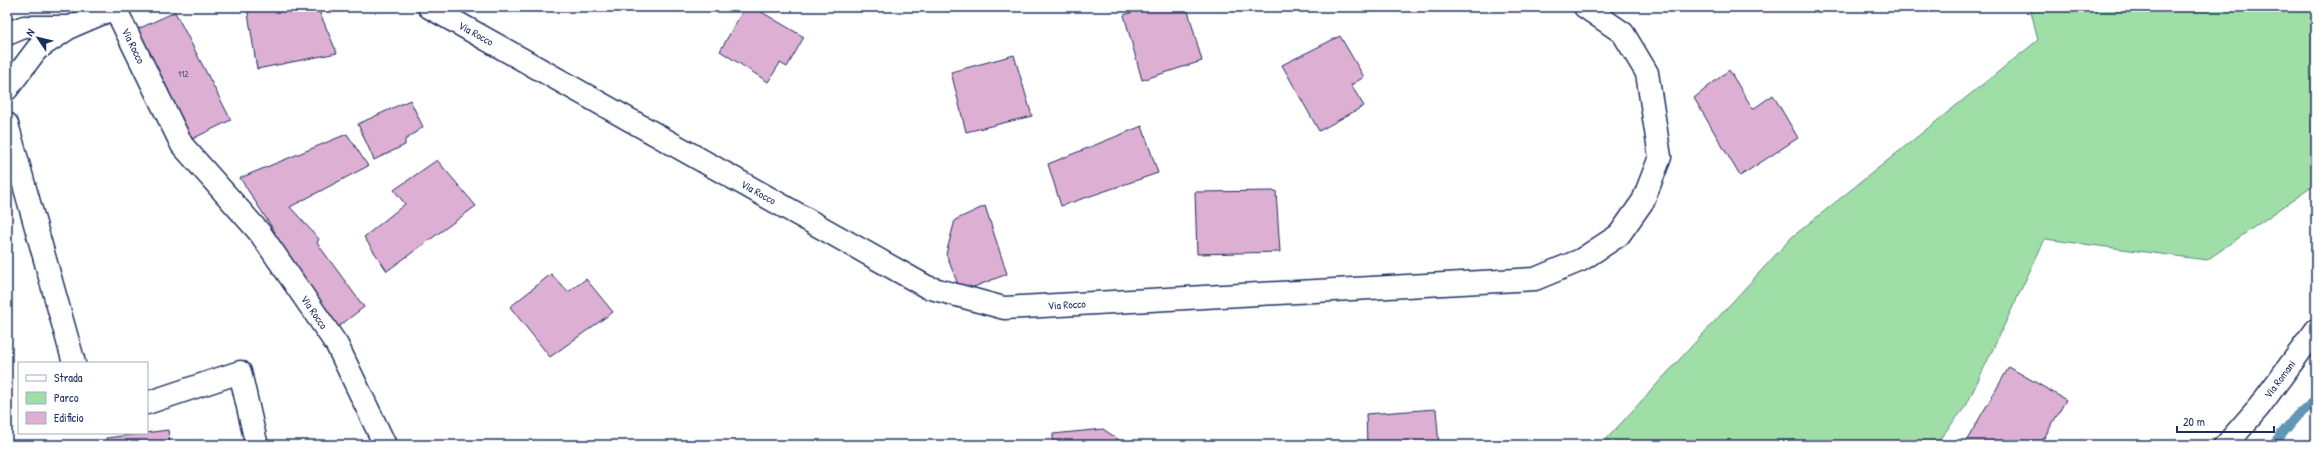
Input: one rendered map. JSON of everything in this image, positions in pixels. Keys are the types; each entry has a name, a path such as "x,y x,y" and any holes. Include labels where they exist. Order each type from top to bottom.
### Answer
{"street":[{"name":"Via Rocco","path":"7,89 37,49 70,27 116,7 182,145 260,233 336,345 385,445"},
{"name":"Via Rocco","path":"428,7 927,287 1004,308 1108,301 1535,279 1581,260 1619,235 1643,201 1660,157 1647,73 1623,33 1585,7"},
{"name":"Via Rocco","path":"7,34 24,27 70,27"},
{"path":"7,124 74,362"},
{"name":"Via Romani","path":"2226,445 2259,407 2316,331"},
{"path":"148,403 240,372 256,442"}],"green space":[{"path":"2030,7 2316,7 2316,184 2207,260 2045,239 1966,406 1935,445 1601,445 1792,237 2038,40"}],"building":[{"path":"247,7 309,7 311,13 319,11 337,53 257,69"},
{"path":"745,7 753,7 804,37 787,67 780,63 768,82 720,51"},
{"path":"1149,7 1187,7 1202,61 1142,80 1124,15"},
{"path":"175,12 231,120 190,140 138,29"},
{"path":"1340,36 1364,77 1351,85 1364,106 1319,131 1282,65"},
{"path":"1014,55 1032,116 966,132 951,72"},
{"path":"1729,70 1753,109 1773,95 1798,138 1740,176 1694,98"},
{"path":"410,100 423,127 405,140 405,145 374,160 358,124"},
{"path":"1142,126 1158,173 1061,206 1048,164"},
{"path":"347,134 368,166 290,207 319,239 317,243 364,307 338,327 273,239 275,232 240,178"},
{"path":"437,160 476,206 387,271 364,237 405,204 394,190"},
{"path":"1276,191 1280,252 1197,254 1195,192"},
{"path":"985,206 1007,274 961,292 946,254 955,220"},
{"path":"551,274 568,292 586,279 613,312 550,357 510,307"},
{"path":"2009,367 2066,400 2040,445 1964,445"},
{"path":"1436,409 1439,445 1367,445 1366,414"},
{"path":"1103,429 1122,442 1122,445 1053,445 1053,434"},
{"path":"168,430 170,445 106,445 106,438 148,434 148,433"}],"waterway":[{"path":"2273,445 2294,419 2316,400"}]}
